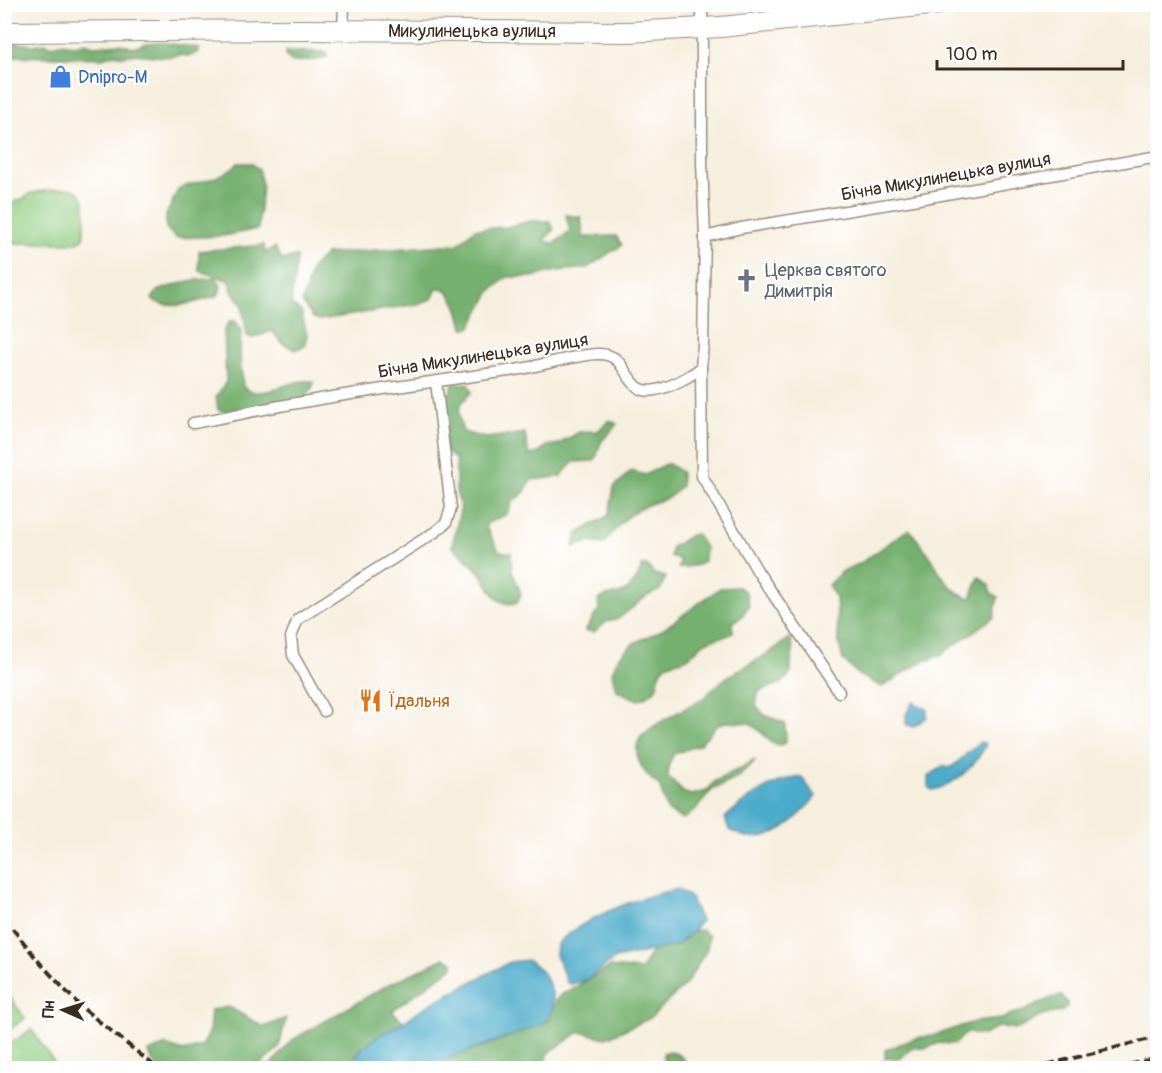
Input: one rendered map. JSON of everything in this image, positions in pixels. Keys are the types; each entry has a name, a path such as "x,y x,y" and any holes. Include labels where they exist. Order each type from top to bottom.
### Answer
{"highway":[{"name":"Микулинецька вулиця","path":"4,32 628,32 794,21 938,4"}],"street":[{"path":"343,31 344,4"},
{"path":"702,4 702,162 705,237 704,345 701,368 702,476 758,572 839,692"},
{"name":"Бічна Микулинецька вулиця","path":"705,237 741,228 1158,156"},
{"name":"Бічна Микулинецька вулиця","path":"193,423 308,401 521,369 597,354 610,355 619,361 639,388 647,391 660,389 690,376 701,368"},
{"path":"324,711 293,655 291,637 298,619 446,523 451,508 436,382"}],"green space":[{"path":"158,42 199,48 198,53 189,56 164,57 134,54 122,56 115,54 102,58 5,56 5,43 33,45 45,43 53,46 59,43 73,45 86,43 93,46 121,44 133,48"},
{"path":"286,51 324,52 328,56 323,59 293,62 285,56"},
{"path":"238,163 251,163 259,170 262,186 258,229 223,236 176,238 166,228 166,215 179,188 218,176"},
{"path":"73,189 82,197 85,211 83,239 75,243 5,243 5,211 8,204 25,198 31,193"},
{"path":"566,215 581,217 583,237 616,236 622,245 587,268 531,277 507,277 491,291 470,328 463,328 457,307 445,289 437,289 432,299 418,304 320,320 313,318 302,302 311,269 326,254 458,244 475,229 507,227 530,221 550,221 554,230 543,241 555,243 570,231"},
{"path":"264,245 265,253 275,247 282,260 297,257 291,305 301,311 307,335 306,345 295,350 282,343 272,331 252,338 247,336 242,304 232,292 230,281 199,271 199,251"},
{"path":"216,278 221,286 219,294 215,297 174,306 158,303 152,299 157,291 188,281"},
{"path":"230,321 235,321 241,328 240,354 243,387 260,392 305,381 314,382 311,391 300,401 224,412 218,410 216,397 226,382 224,330"},
{"path":"468,383 472,392 463,401 459,410 463,432 485,438 525,433 529,455 539,453 546,446 559,444 579,432 598,431 609,420 617,424 603,440 594,461 573,462 560,477 531,480 524,493 513,501 507,514 486,524 499,551 511,553 512,570 521,594 517,603 509,604 498,599 480,573 452,546 461,507 456,492 456,460 446,451 444,434 448,424 439,400 451,391 453,384"},
{"path":"666,464 681,472 681,486 672,495 633,513 603,544 589,542 573,547 577,534 609,515 614,487 631,471 645,475"},
{"path":"909,529 945,580 956,591 971,598 979,577 990,585 991,593 998,597 994,617 939,656 920,663 882,687 860,676 843,660 838,638 836,598 828,585 841,572 859,564"},
{"path":"697,534 705,548 704,561 698,565 678,568 680,560 670,556 672,547 691,535"},
{"path":"642,566 648,566 654,574 666,577 660,590 647,596 618,619 608,621 594,632 585,631 599,609 598,600 605,596 622,593 630,587"},
{"path":"739,587 746,592 749,606 740,618 732,623 733,632 731,634 711,639 687,658 665,666 661,671 656,688 647,696 638,700 616,690 612,673 615,664 634,643 662,630 720,588"},
{"path":"790,637 793,648 791,673 782,683 759,691 756,705 764,715 785,723 786,742 781,745 772,743 749,723 725,722 716,726 700,744 674,754 669,763 668,777 683,792 691,795 707,791 715,781 756,760 738,778 712,790 687,817 681,819 667,810 659,785 645,772 639,761 637,748 642,736 657,724 703,698 727,677 767,654"},
{"path":"702,930 709,936 707,949 687,983 650,1018 606,1038 580,1032 547,1054 545,1068 422,1068 483,1047 547,1021 561,995 610,967 641,970 653,950 677,945 693,931"},
{"path":"444,958 453,962 453,967 392,1011 403,1021 398,1026 392,1041 355,1068 159,1068 153,1063 149,1052 166,1045 183,1051 202,1046 209,1033 211,1010 229,1007 264,1027 286,1018 279,1048 258,1066 271,1065 292,1040 386,986"},
{"path":"4,989 25,1018 5,1033 4,1033"},
{"path":"1062,996 1067,1007 1061,1012 1043,1015 1018,1029 997,1027 984,1035 966,1033 955,1044 939,1043 926,1048 913,1047 901,1058 885,1059 885,1050 913,1039 938,1034 974,1022 1002,1019 1053,997"},
{"path":"31,1029 56,1065 51,1068 5,1068 5,1048"},
{"path":"669,1051 679,1055 691,1068 667,1068 663,1053"}],"water":[{"path":"913,702 927,709 927,717 913,727 906,724 906,714"},
{"path":"980,742 986,744 971,767 940,788 932,790 928,787 928,777 943,766 947,768 953,766"},
{"path":"801,777 816,796 803,812 786,826 758,837 745,836 729,830 725,818 742,804 770,786"},
{"path":"678,889 691,898 701,921 677,945 615,959 586,980 567,983 556,955 557,944 568,934 597,917 630,902"},
{"path":"527,960 540,970 550,986 553,1004 547,1020 543,1023 422,1068 355,1068 358,1052 379,1035 398,1026 439,999 510,962"}],"railway":[{"path":"4,918 40,963 80,1006 157,1068"},
{"path":"1034,1068 1158,1037"},
{"path":"1116,1068 1158,1058"}],"place":[{"name":"Dnipro-M","path":"60,77"},
{"name":"Церква святого Димитрія","path":"747,280"},
{"name":"Їдальня","path":"371,701"}]}
